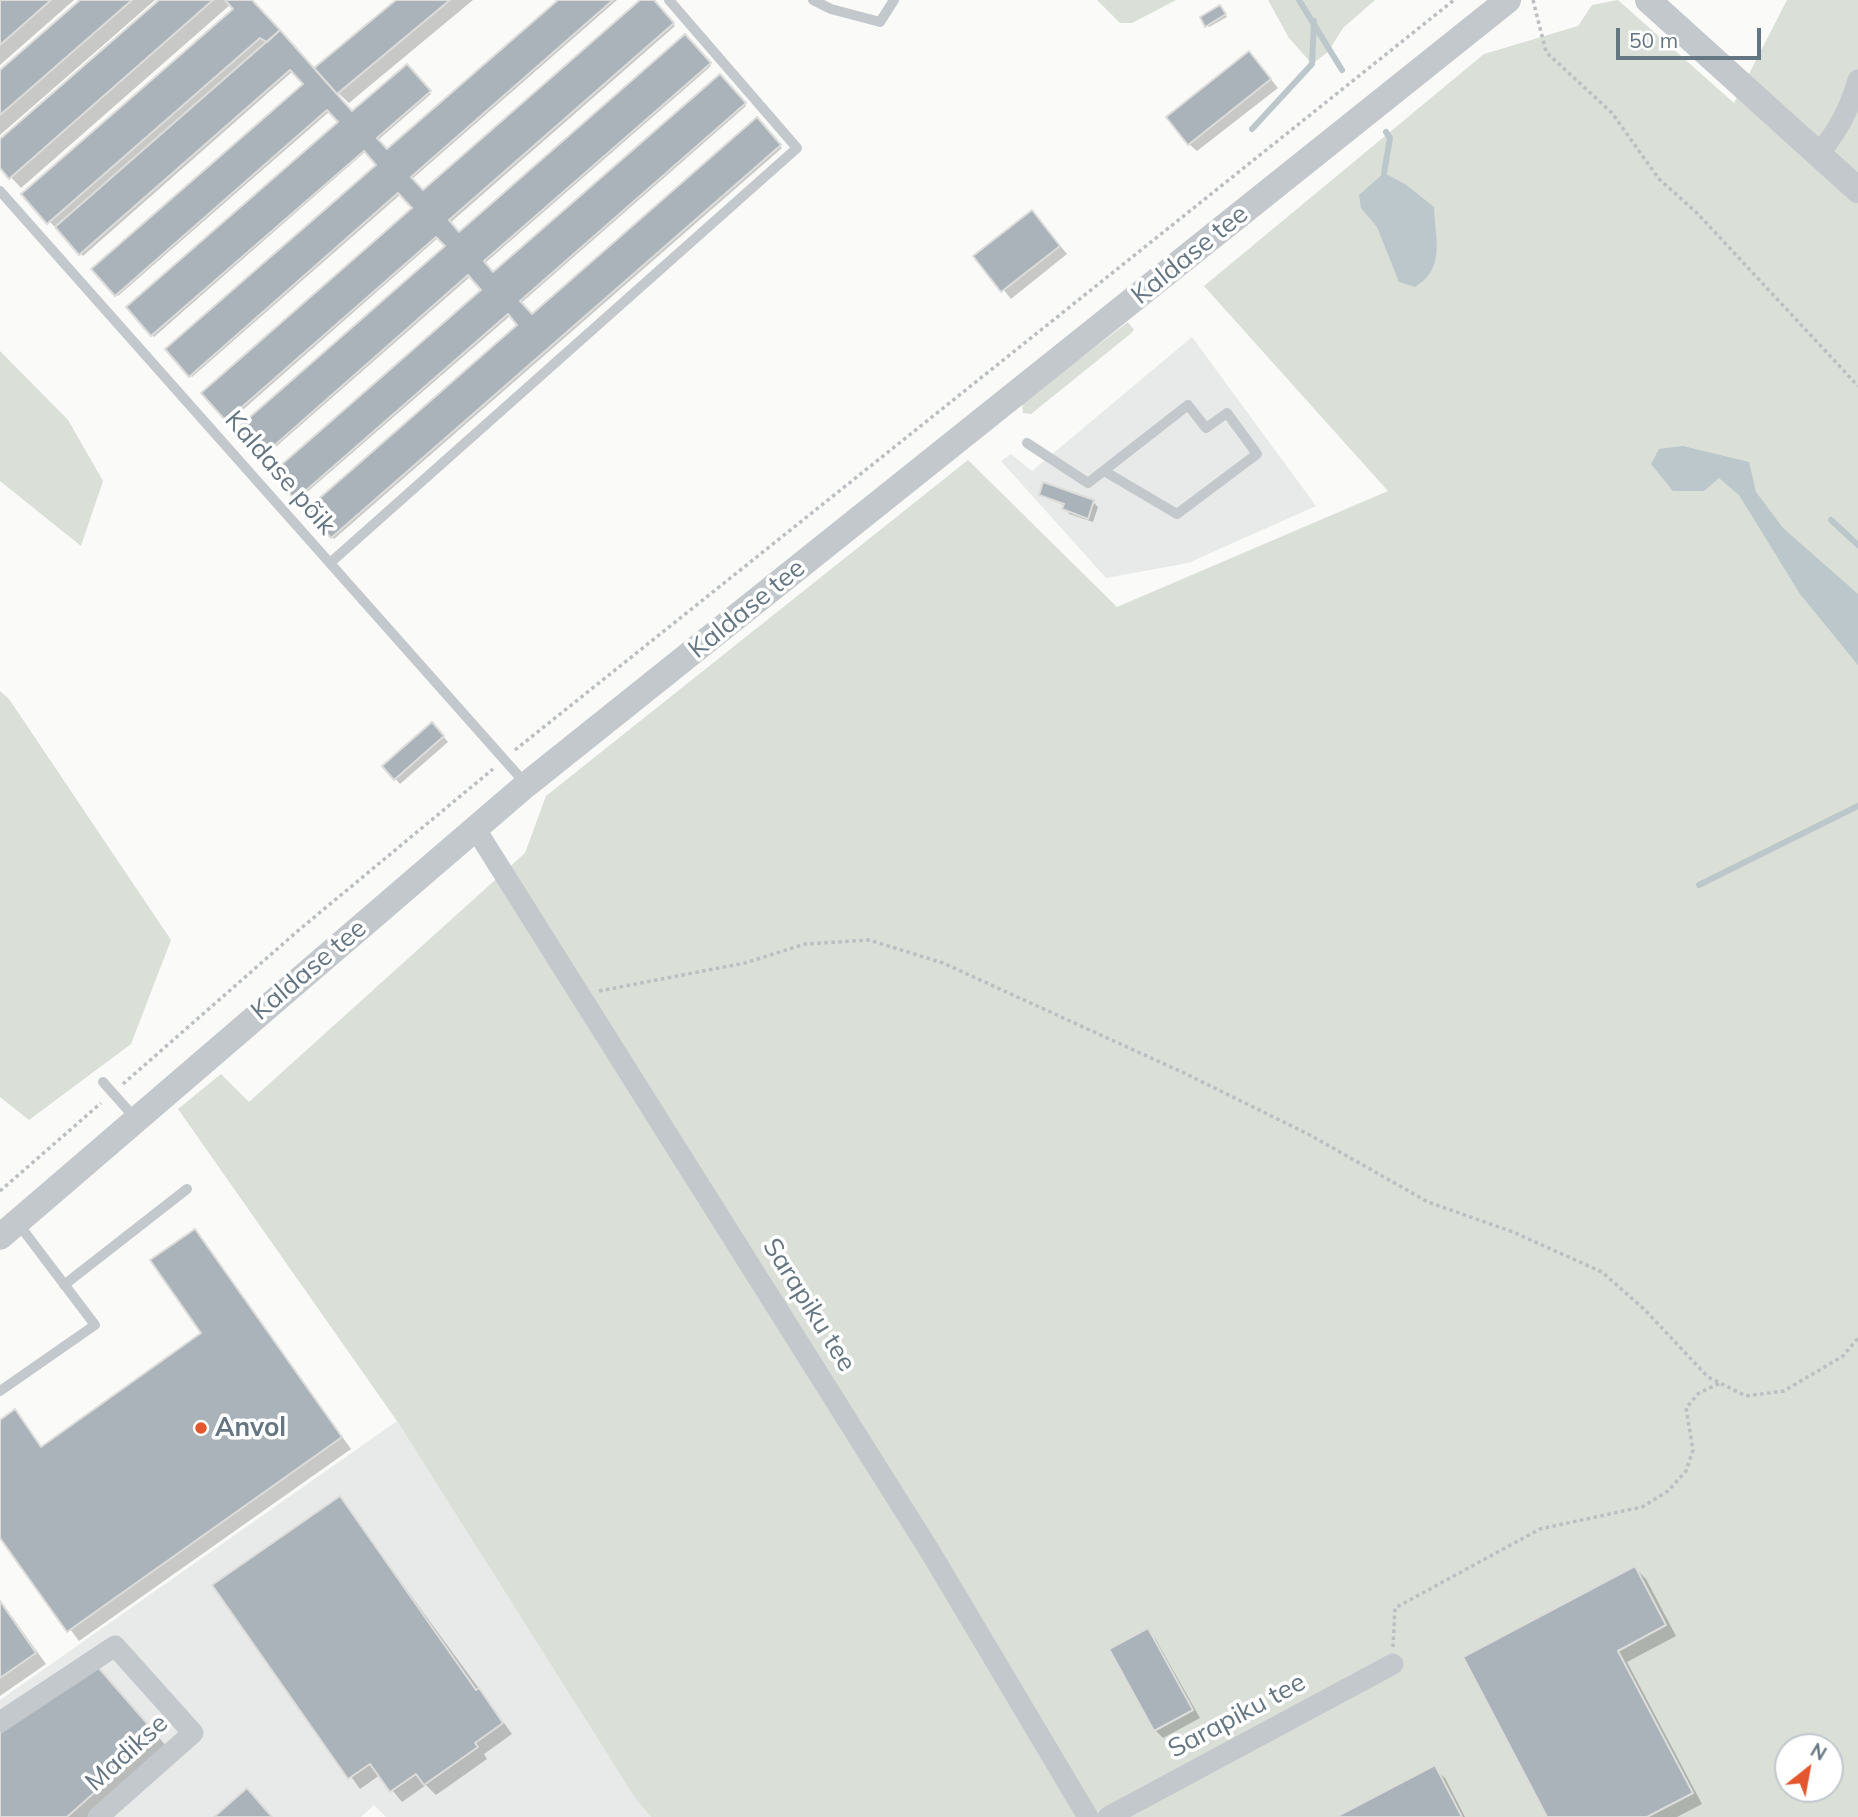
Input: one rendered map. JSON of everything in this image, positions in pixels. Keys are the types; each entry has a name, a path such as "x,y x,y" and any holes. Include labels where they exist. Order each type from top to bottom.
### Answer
{"street":[{"name":"Kaldase tee","path":"9,1229 135,1118 526,785 1508,0"},
{"path":"1648,0 1858,190"},
{"path":"1818,154 1833,137 1851,106 1858,80"},
{"name":"Sarapiku tee","path":"475,828 931,1553 1087,1817"},
{"name":"Madikse","path":"0,1722 115,1646 193,1733 98,1817"},
{"name":"Sarapiku tee","path":"1108,1817 1393,1664"}],"lane":[{"path":"330,563 797,148 669,0"},
{"path":"813,0 831,9 880,22 894,0"},
{"name":"Kaldase põik","path":"0,191 526,785"},
{"path":"1027,443 1088,483 1188,405 1206,428 1227,413 1257,454 1177,514 1104,471"},
{"path":"103,1082 135,1118"},
{"path":"64,1285 187,1189"},
{"path":"0,1391 95,1325 64,1285 9,1229"}],"path":[{"path":"0,1191 300,929 503,760 1454,0"},
{"path":"1533,0 1546,52 1612,113 1658,179 1697,213 1858,386"},
{"path":"580,994 745,963 805,944 869,940 943,963 1184,1073 1310,1135 1428,1202 1513,1231 1602,1272 1644,1309 1708,1377 1746,1396 1784,1391 1843,1356 1858,1338"},
{"path":"1393,1664 1395,1608 1540,1529 1630,1510 1668,1491 1686,1471 1693,1450 1686,1408 1699,1393 1720,1384"}],"shaded area":[{"path":"1097,0 1176,0 1132,23 1120,23"},
{"path":"1268,0 1375,0 1343,28 1328,52 1312,64 1289,38"},
{"path":"1618,0 1734,103 1787,0 1858,0 1858,1817 651,1817 635,1798 397,1421 178,1109 221,1074 249,1102 525,853 546,796 968,460 1117,607 1388,491 1204,286 1484,54 1578,26 1592,5"},
{"path":"1384,173 1405,184 1434,207 1437,241 1435,262 1425,279 1415,287 1399,282 1377,227 1361,208 1359,195"},
{"path":"1128,322 1134,330 1129,335 1031,414 1023,413 1022,403"},
{"path":"1192,337 1316,506 1188,563 1106,578 1001,461 1011,454 1032,471"},
{"path":"0,351 68,420 103,481 81,546 0,481"},
{"path":"1683,446 1749,462 1756,492 1783,528 1858,594 1858,665 1800,594 1739,495 1719,478 1704,491 1673,491 1651,464 1659,449"},
{"path":"0,691 9,699 171,940 131,1044 29,1120 0,1097"},
{"path":"397,1421 635,1798 651,1817 386,1817 374,1805 361,1817 0,1817 0,1700"}],"building":[{"path":"0,0 51,0 0,45"},
{"path":"80,0 132,0 0,115 0,70"},
{"path":"159,0 213,0 9,179 0,168 0,139"},
{"path":"225,0 252,0 280,30 267,42 260,38 47,224 21,194 233,9"},
{"path":"396,0 450,0 337,94 314,68"},
{"path":"558,0 613,0 411,177 423,190 640,0 654,0 674,23 449,220 459,232 685,34 711,63 484,261 493,272 720,74 746,103 520,301 532,314 757,117 781,145 331,538 306,510 517,325 508,314 295,500 272,473 481,290 468,275 259,459 234,431 445,246 436,237 226,421 201,393 412,208 398,193 189,377 165,349 376,165 364,151 151,336 126,307 338,122 327,110 115,296 91,269 303,84 290,70 79,255 55,227 280,30 352,111 407,64 431,91 377,138 387,149"},
{"path":"1220,5 1226,14 1205,27 1200,17"},
{"path":"1249,51 1271,79 1188,145 1166,117"},
{"path":"1032,210 1060,246 1001,292 973,256"},
{"path":"1043,482 1094,500 1088,519 1062,509 1064,504 1039,495"},
{"path":"432,722 444,736 394,780 382,766"},
{"name":"Anvol","path":"195,1229 342,1437 67,1632 0,1538 0,1420 15,1409 41,1447 201,1333 150,1260"},
{"path":"340,1496 476,1690 479,1688 503,1723 475,1743 478,1747 424,1785 416,1774 390,1792 370,1764 348,1779 212,1585"},
{"path":"1635,1566 1666,1625 1618,1651 1693,1793 1647,1817 1547,1817 1463,1657"},
{"path":"0,1601 36,1653 0,1678"},
{"path":"1148,1628 1193,1710 1154,1731 1109,1649"},
{"path":"97,1666 158,1736 67,1817 0,1817 0,1733"},
{"path":"1435,1765 1462,1817 1336,1817"},
{"path":"247,1788 272,1817 214,1817"}],"waterway":[{"path":"1299,0 1342,70"},
{"path":"1252,129 1312,64 1314,21"},
{"path":"1384,173 1390,138 1386,132"},
{"path":"1831,520 1858,545"},
{"path":"1699,885 1858,806"}],"place":[{"name":"Anvol","path":"201,1428"}]}
